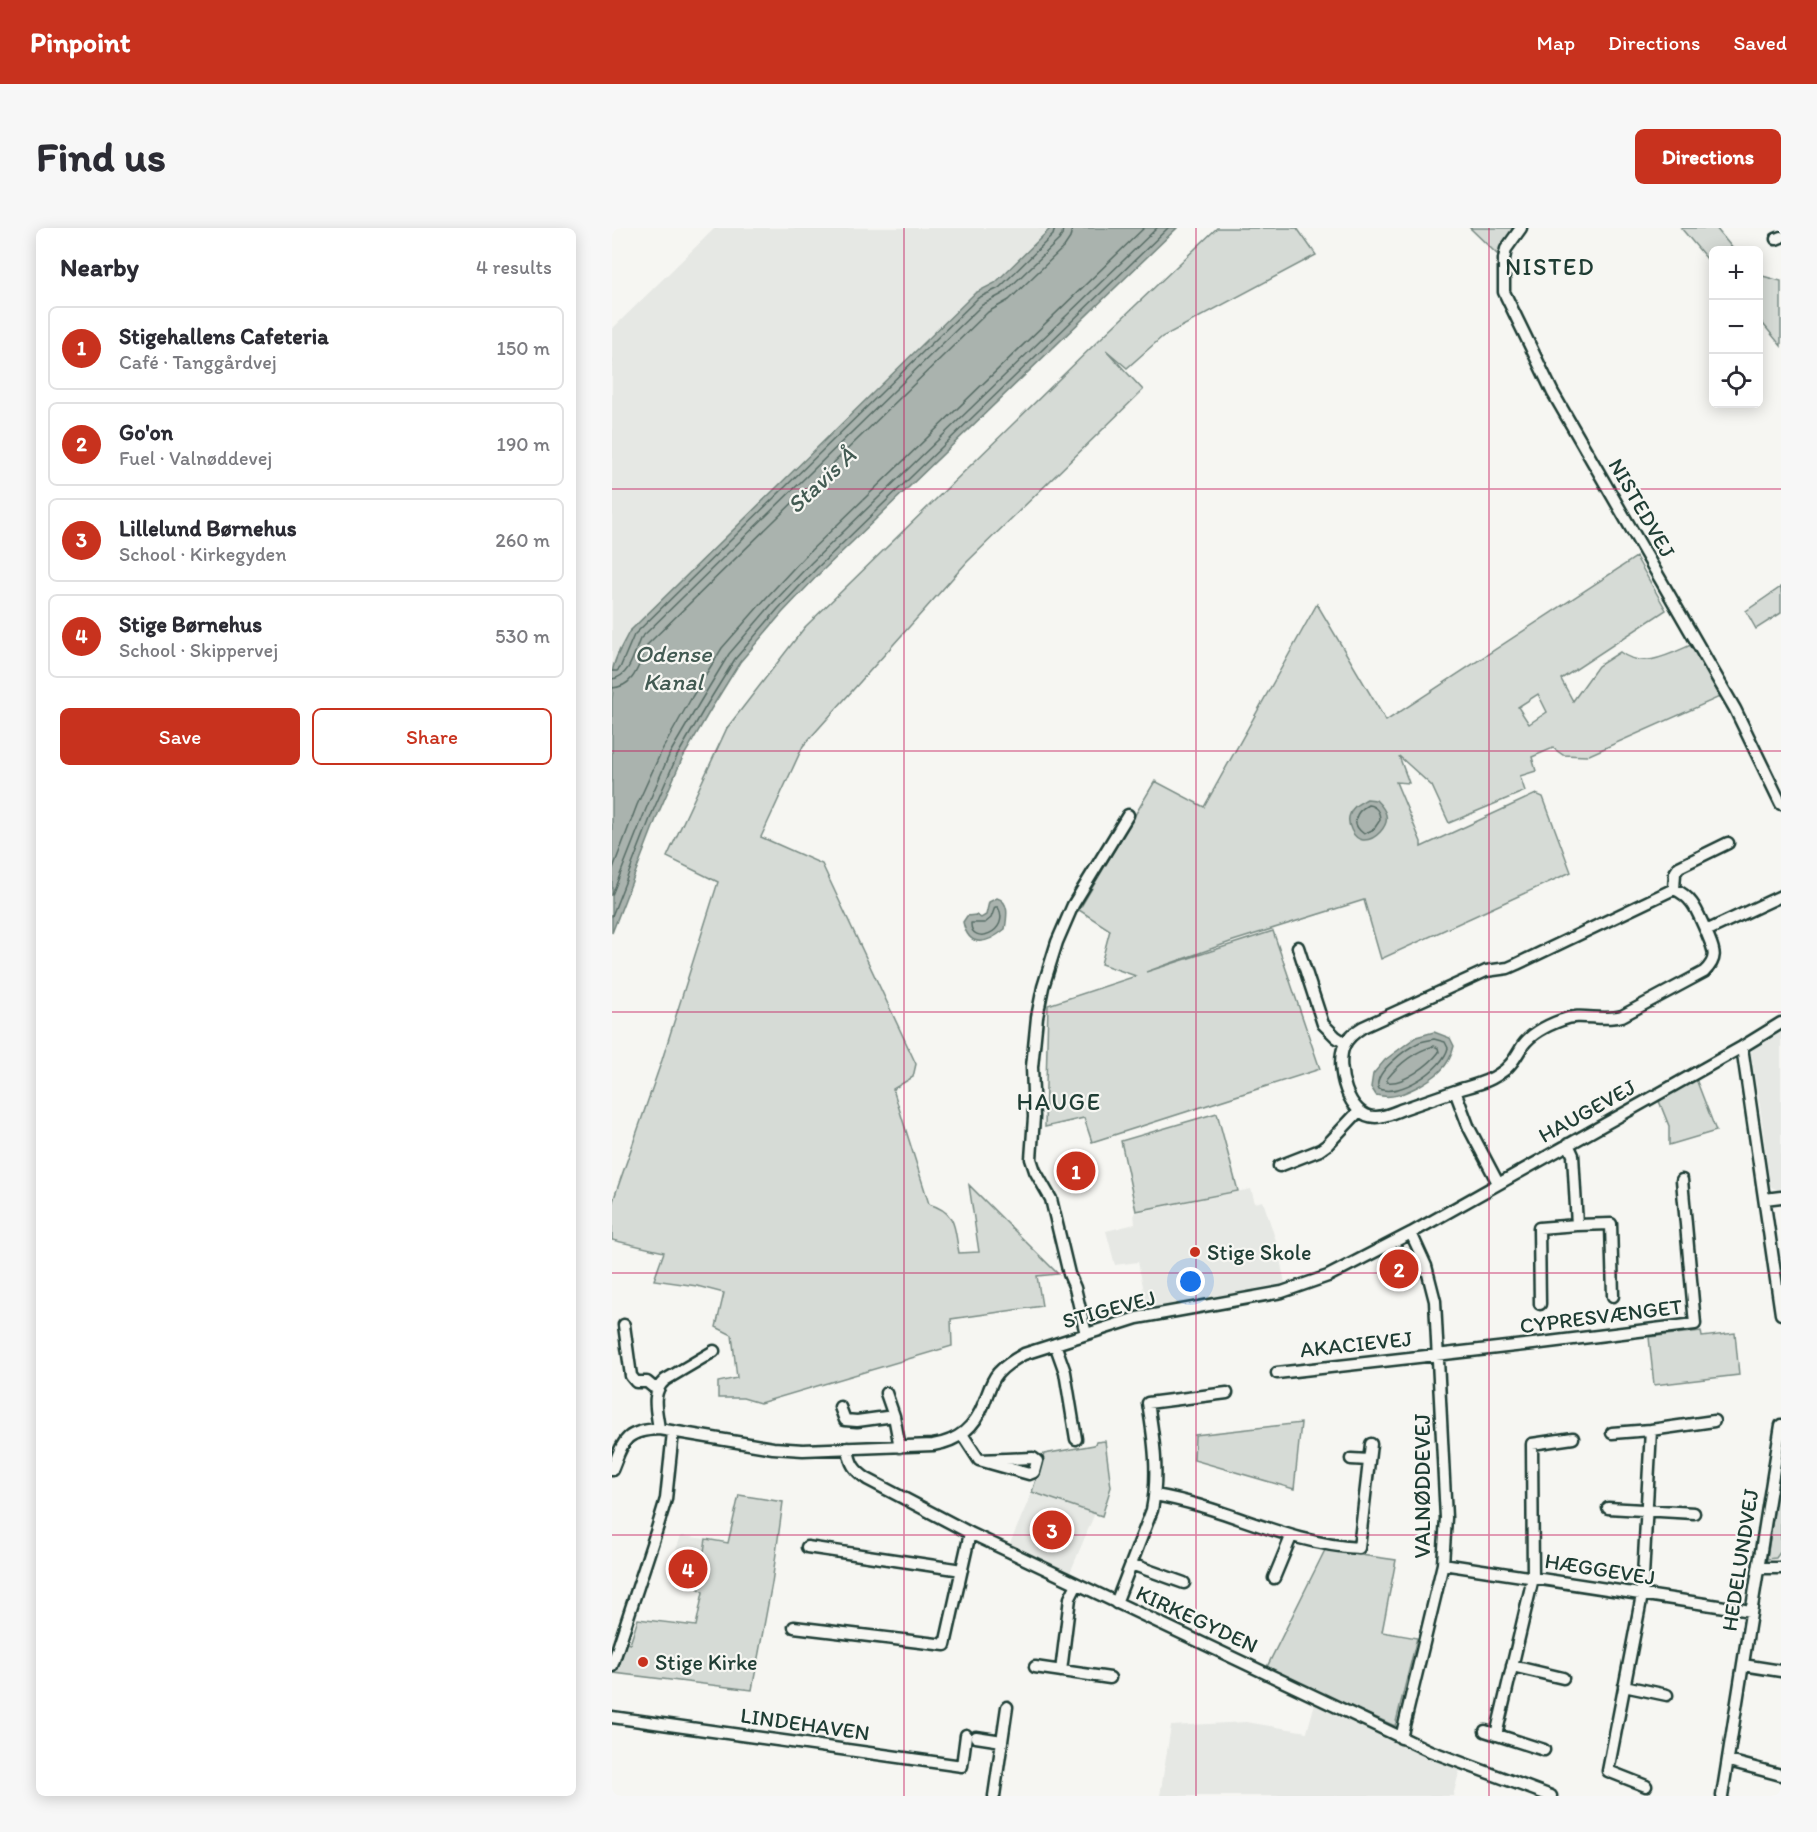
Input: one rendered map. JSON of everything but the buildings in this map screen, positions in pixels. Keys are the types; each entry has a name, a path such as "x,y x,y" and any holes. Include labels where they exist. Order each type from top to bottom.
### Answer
{"street":[{"name":"NISTEDVEJ","path":"1521,228 1506,249 1504,292 1553,393 1735,709 1781,804"},
{"path":"1086,1334 1051,1199 1031,1159 1034,1117 1032,1067 1037,1017 1043,987 1057,942 1073,905 1128,815"},
{"path":"1674,889 1675,873 1679,867 1728,843"},
{"path":"1674,889 1685,894 1692,901 1706,931 1715,955 1712,965 1704,972 1622,1016 1611,1019 1582,1017 1563,1019 1536,1032 1511,1064 1498,1075 1377,1117 1359,1111 1351,1099 1341,1068 1344,1046 1353,1033 1372,1023 1486,971 1508,968 1545,945 1674,889"},
{"path":"1706,931 1781,896"},
{"path":"1298,947 1323,1024 1344,1046"},
{"name":"HAUGEVEJ","path":"1411,1233 1781,1023"},
{"path":"1742,1047 1781,1314"},
{"path":"1455,1091 1469,1128 1498,1183"},
{"path":"1279,1166 1320,1150 1359,1111"},
{"path":"1568,1144 1573,1155 1577,1225"},
{"name":"CYPRESVÆNGET","path":"1439,1355 1695,1324 1682,1180"},
{"path":"1765,1199 1781,1197"},
{"path":"1540,1304 1539,1228 1611,1224 1613,1296"},
{"name":"STIGEVEJ","path":"962,1434 975,1420 997,1375 1005,1366 1024,1354 1137,1318 1290,1290 1328,1276 1411,1233"},
{"name":"VALNØDDEVEJ","path":"1401,1738 1443,1564 1446,1518 1435,1301 1426,1266 1411,1233"},
{"path":"624,1325 631,1376 636,1382 647,1382 653,1387 714,1351"},
{"name":"STIGEVEJ","path":"1055,1344 1065,1372 1076,1439"},
{"name":"AKACIEVEJ","path":"1277,1373 1439,1355"},
{"path":"658,1386 656,1396 659,1429"},
{"path":"886,1393 894,1416 900,1447"},
{"path":"1116,1602 1152,1510 1155,1495 1155,1452 1148,1403 1227,1393"},
{"path":"840,1407 844,1420 857,1421 894,1416"},
{"path":"1612,1433 1714,1421"},
{"name":"HEDELUNDVEJ","path":"1722,1796 1781,1425"},
{"path":"612,1470 618,1440 637,1432 659,1429 773,1448 803,1450 944,1444 962,1434 979,1460"},
{"path":"1646,1786 1608,1771 1642,1595 1651,1430"},
{"path":"612,1666 666,1499 674,1432"},
{"path":"1544,1750 1491,1733 1512,1666 1533,1578 1532,1444 1573,1438"},
{"path":"1155,1495 1202,1505 1291,1537 1336,1547 1359,1548 1371,1444"},
{"name":"KIRKEGYDEN","path":"848,1448 849,1461 856,1472 970,1533 1401,1738 1551,1796"},
{"path":"1351,1459 1370,1460"},
{"path":"1608,1508 1695,1513"},
{"path":"794,1627 945,1645 970,1533"},
{"path":"1274,1578 1291,1537"},
{"path":"807,1547 962,1570"},
{"path":"1131,1564 1184,1583"},
{"name":"HÆGGEVEJ","path":"1443,1564 1751,1611"},
{"path":"1758,1568 1781,1568"},
{"path":"1061,1671 1070,1598 1077,1584"},
{"name":"HEDELUNDVEJ","path":"1743,1665 1781,1671"},
{"path":"1512,1666 1563,1678"},
{"path":"1035,1667 1110,1678"},
{"path":"1624,1686 1667,1695"},
{"path":"994,1796 1007,1707"},
{"name":"LINDEHAVEN","path":"612,1717 962,1766 971,1736 1002,1741"},
{"path":"1729,1761 1781,1775"}],"shaded area":[{"path":"715,228 1051,228 994,283 975,293 629,632 612,671 612,329"},
{"path":"1217,228 1297,228 1316,255 1162,337 1127,368 1106,350 1143,390 967,562 803,746 761,837 822,864 916,1064 913,1077 893,1089 929,1204 950,1217 955,1229 959,1253 979,1252 969,1185 1058,1274 1037,1276 1042,1306 951,1319 952,1346 760,1403 743,1398 718,1398 718,1382 737,1378 732,1335 716,1327 724,1293 697,1286 654,1280 664,1252 612,1240 612,1204 662,1060 718,882 667,857 727,728 805,627"},
{"path":"1470,228 1515,228 1497,254"},
{"path":"1681,228 1716,228 1731,246 1709,246 1709,261"},
{"path":"1763,276 1781,281 1781,346 1763,324"},
{"path":"1636,557 1666,610 1561,679 1573,701 1598,666 1620,652 1638,660 1647,660 1666,656 1693,644 1722,696 1587,756 1563,755 1553,748 1532,757 1536,771 1520,776 1525,791 1449,823 1432,786 1399,756 1409,783 1396,782 1421,847 1536,794 1543,797 1571,872 1381,959 1364,900 1233,941 1146,972 1273,931 1320,1069 1092,1142 1084,1118 1045,1127 1048,1005 1136,976 1101,964 1110,930 1079,910 1155,781 1204,807 1317,604 1386,721","holes":["1538,694 1547,712 1529,724 1518,707"]},
{"path":"1781,587 1781,613 1756,629 1746,611"},
{"path":"1781,1032 1781,1189 1777,1190 1770,1186 1751,1053 1754,1048"},
{"path":"1696,1079 1716,1131 1669,1145 1669,1126 1659,1101"},
{"path":"1217,1113 1238,1191 1136,1211 1121,1141"},
{"name":"Stige Skole","path":"1251,1189 1255,1203 1263,1201 1276,1241 1285,1283 1148,1310 1138,1262 1115,1265 1106,1231 1135,1224 1134,1213"},
{"path":"1701,1331 1702,1337 1735,1333 1739,1375 1654,1385 1649,1337"},
{"path":"1301,1423 1294,1489 1194,1460 1195,1435"},
{"path":"1105,1441 1111,1487 1102,1516 1032,1492 1044,1454"},
{"path":"1781,1462 1781,1551 1776,1558 1767,1559"},
{"path":"1032,1492 1095,1513 1070,1573 1009,1546"},
{"path":"739,1495 783,1502 772,1583 752,1690 614,1673 623,1642 630,1644 638,1619 696,1626 703,1592 698,1588 706,1539 728,1543"},
{"path":"681,1536 706,1539 698,1588 671,1579 678,1560 673,1558"},
{"path":"1325,1550 1396,1560 1382,1632 1417,1638 1395,1726 1266,1669"},
{"path":"1315,1703 1460,1769 1453,1796 1160,1796 1171,1726 1246,1722 1307,1732"}],"water":[{"name":"Odense Kanal","path":"1051,228 1177,228 820,573 740,662 682,759 612,933 612,674 616,658 629,632 975,293 995,283"},
{"path":"1367,799 1376,800 1379,803 1385,811 1386,819 1383,828 1376,835 1363,840 1353,834 1349,818 1354,807"},
{"path":"997,898 1006,906 1005,929 992,938 974,940 966,931 963,922 967,916 976,915 981,918 986,915 989,902"},
{"path":"1434,1032 1450,1038 1454,1046 1445,1066 1412,1090 1392,1096 1376,1095 1371,1087 1373,1074 1385,1060 1416,1037"}],"place":[{"name":"Stigehallens Cafeteria","path":"1076,1171"},
{"name":"Stige Skole","path":"1195,1252"},
{"name":"Go'on","path":"1399,1269"},
{"name":"Lillelund Børnehus","path":"1052,1530"},
{"name":"Stige Børnehus","path":"688,1569"},
{"name":"Stige Kirke","path":"643,1662"}],"district":[{"name":"NISTED","path":"1550,266"},
{"name":"HAUGE","path":"1059,1101"}],"water label":[{"name":"Stavis Å","path":"821,480"}]}
